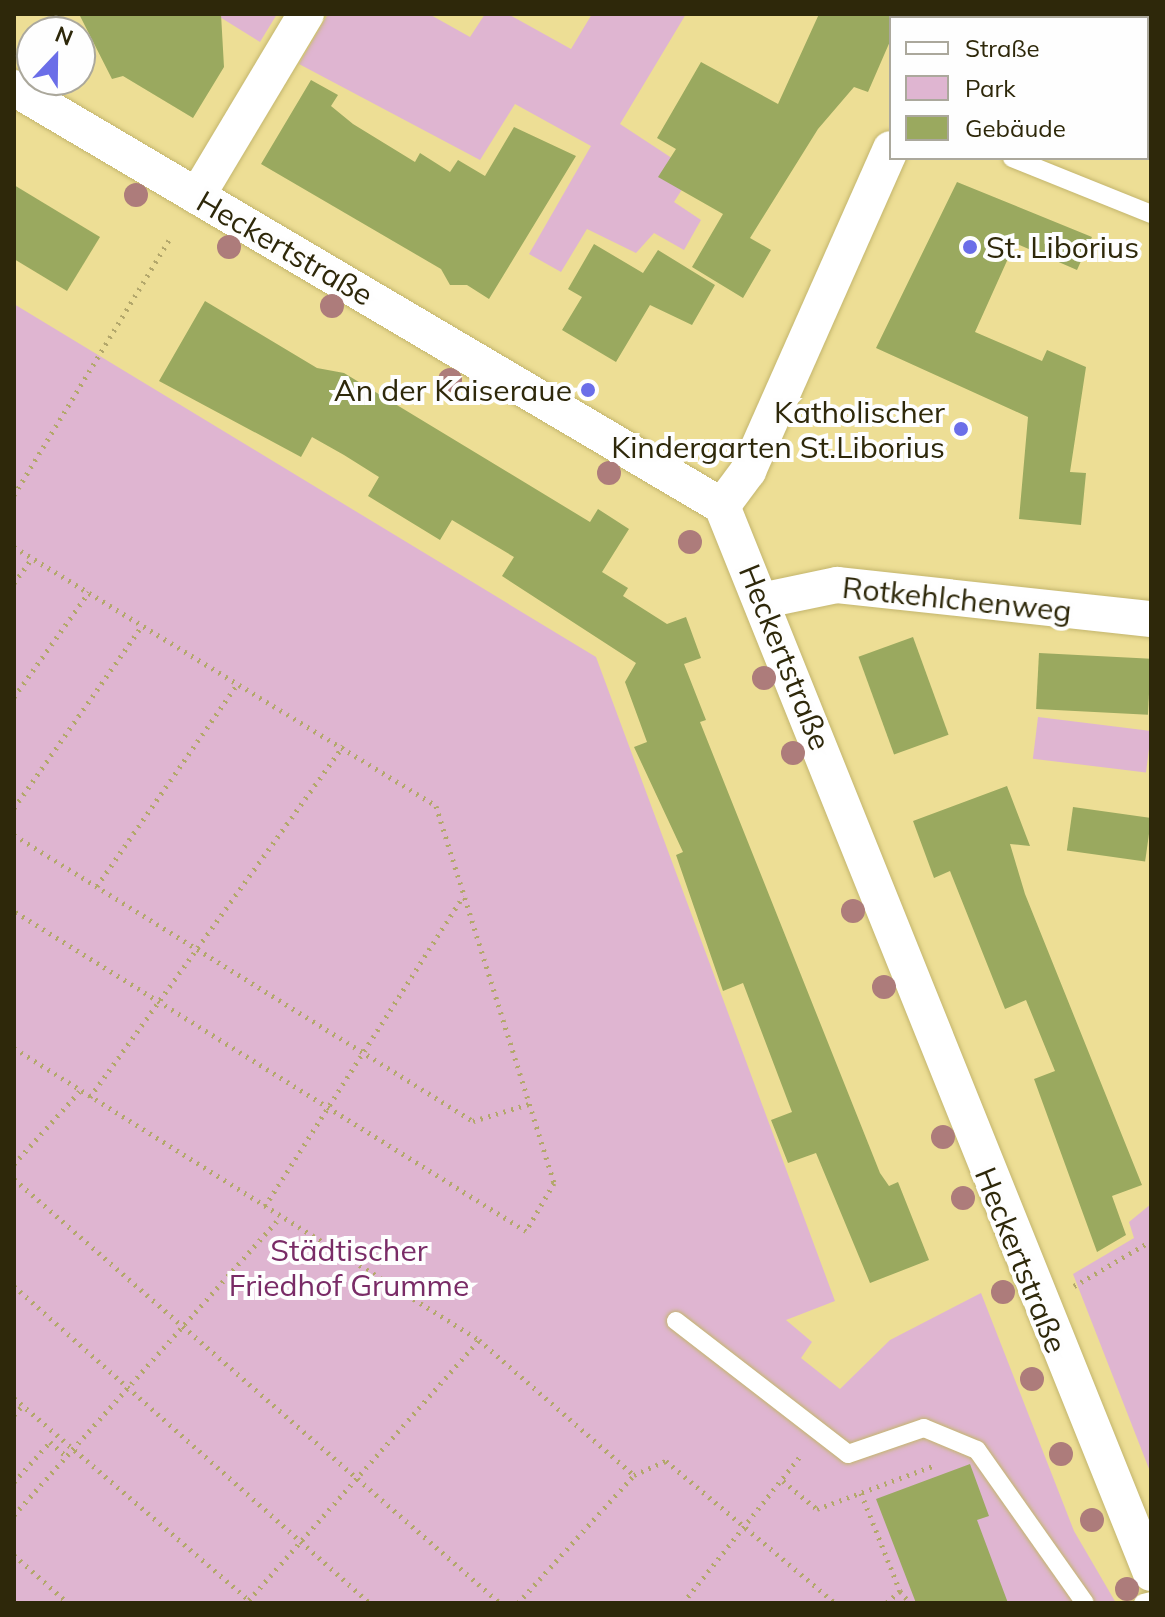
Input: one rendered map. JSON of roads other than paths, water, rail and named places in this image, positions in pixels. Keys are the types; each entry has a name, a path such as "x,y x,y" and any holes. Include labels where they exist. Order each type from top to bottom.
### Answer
{"street":[{"path":"197,196 306,14"},
{"name":"Heckertstraße","path":"14,88 722,506 765,600 1039,1307 1151,1573"},
{"path":"722,506 748,471 889,154"},
{"name":"Rotkehlchenweg","path":"765,600 837,585 1151,619"}],"lane":[{"path":"1017,160 1151,214"},
{"path":"676,1321 816,1435 848,1454 924,1428 977,1450 1085,1603"},
{"path":"1143,1603 1151,1601"}],"place":[{"name":"St. Liborius","path":"970,247"},
{"name":"An der Kaiseraue","path":"588,390"},
{"name":"Katholischer Kindergarten St.Liborius","path":"961,429"}],"park label":[{"name":"Städtischer Friedhof Grumme","path":"349,1267"}]}
